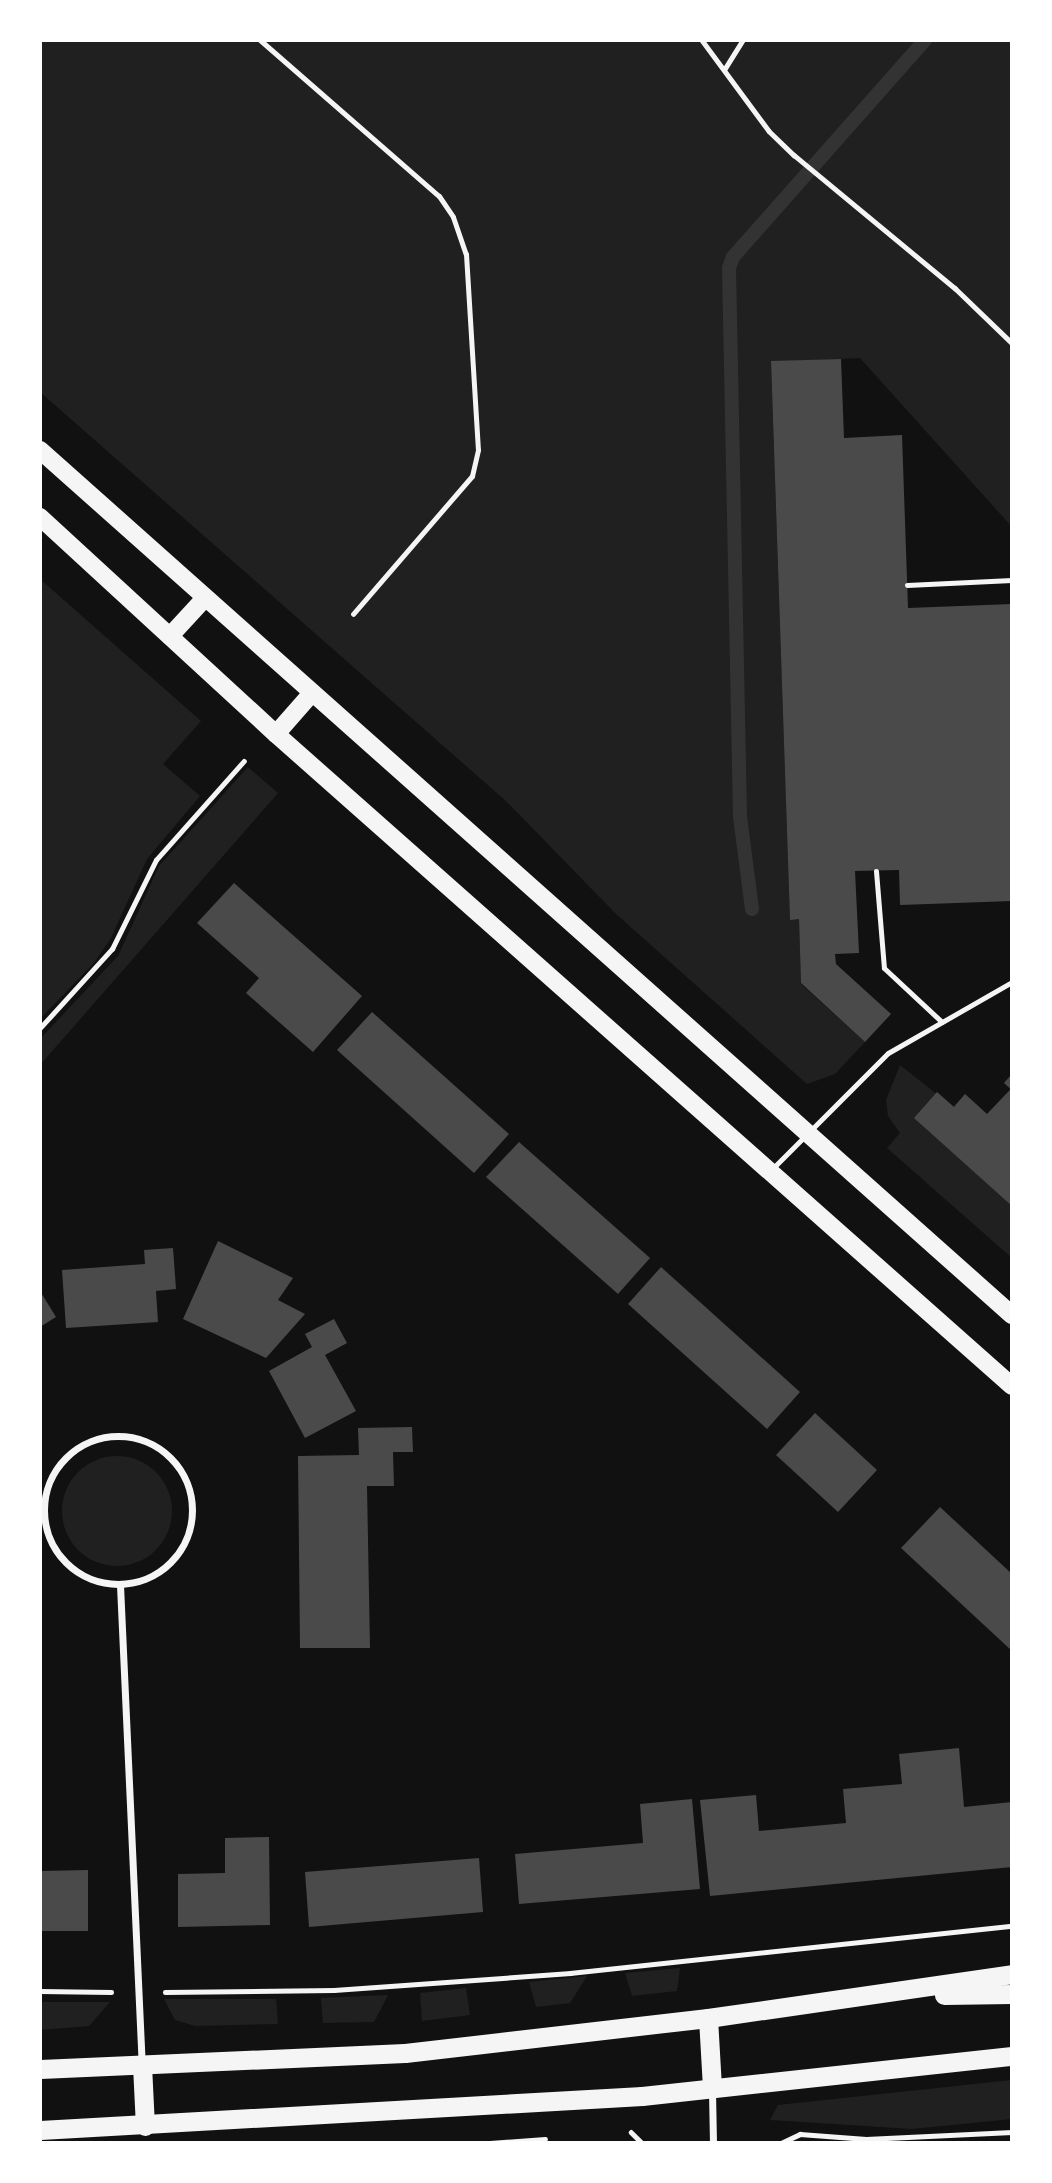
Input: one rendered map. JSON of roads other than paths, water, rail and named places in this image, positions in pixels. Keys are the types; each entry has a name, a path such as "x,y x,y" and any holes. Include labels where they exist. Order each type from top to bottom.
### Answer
{"highway":[{"path":"40,2069 405,2053 708,2018 1012,1975"},
{"path":"873,1996 1012,1994"},
{"path":"708,2018 712,2087"},
{"path":"40,2130 642,2096 1012,2056"},
{"path":"142,2065 145,2126"}],"main road":[{"path":"40,450 1012,1315"},
{"path":"40,517 276,734 1012,1386"},
{"path":"170,636 205,598"},
{"path":"276,734 312,693"}],"street":[{"path":"125,1436 149,1442 170,1456 184,1476 192,1500 187,1537 166,1567 145,1580 120,1585 96,1582 74,1571 57,1554 46,1532 43,1508 48,1484 60,1463 79,1447 101,1437 125,1436"},
{"path":"120,1585 142,2065"},
{"path":"712,2087 713,2143"}],"lane":[{"path":"260,40 439,196 453,217 466,254 478,450 472,475 354,614"},
{"path":"907,584 1012,580"},
{"path":"876,871 884,968 942,1022"},
{"path":"770,1172 888,1053 1012,982"}],"waterway":[{"path":"752,909 740,816 729,268 733,257 925,40"}]}
